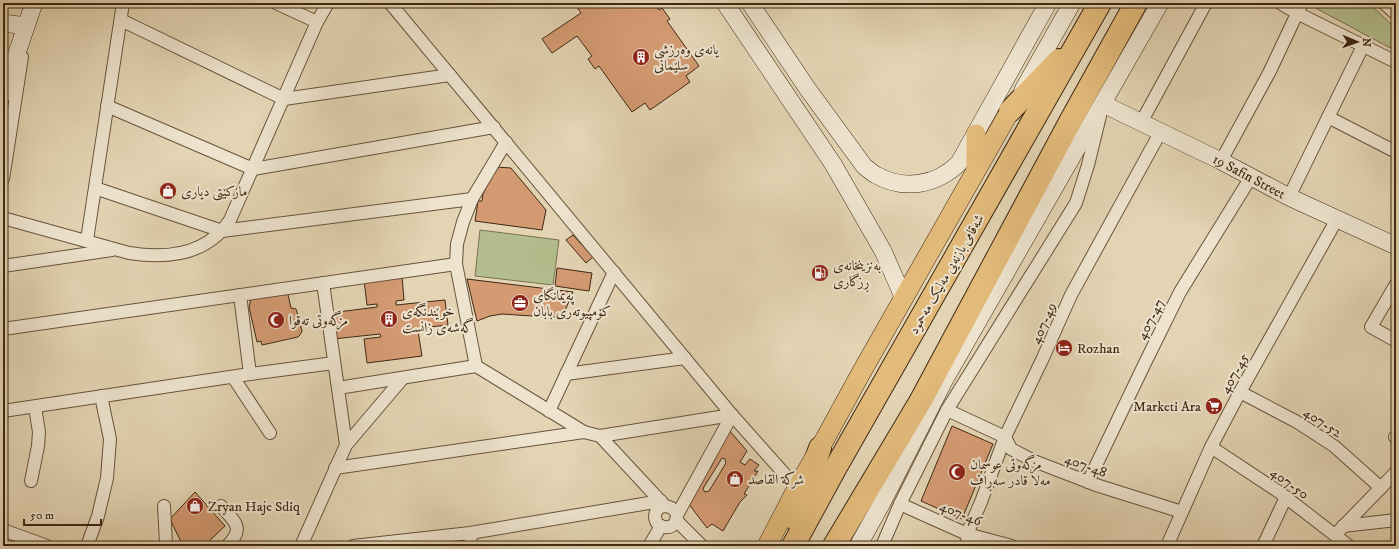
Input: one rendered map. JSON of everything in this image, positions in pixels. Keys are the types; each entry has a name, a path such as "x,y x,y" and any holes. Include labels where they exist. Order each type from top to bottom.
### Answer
{"highway":[{"name":"شەقامی بازنەیی مەلیک مەحمود","path":"793,546 836,467 1100,3"},
{"path":"834,546 920,402 1071,120 1136,3"},
{"path":"1010,111 1082,36"},
{"path":"786,546 820,448"},
{"path":"850,546 875,476"}],"main road":[{"path":"766,546 861,373 1010,111"},
{"path":"976,134 976,172"}],"street":[{"path":"3,94 34,3"},
{"path":"87,240 123,3"},
{"path":"276,3 317,22"},
{"path":"3,218 117,249 145,255 176,255 199,247 222,231 230,220 317,22 328,3"},
{"path":"390,3 732,415 797,488"},
{"path":"725,3 833,164 883,251 904,299"},
{"path":"750,3 807,88 864,166 876,175 897,184 906,185 936,179 946,174 959,163 1048,3"},
{"path":"1010,111 1072,3"},
{"path":"858,546 946,379 1160,3"},
{"path":"1142,121 1206,3"},
{"path":"1280,3 1300,8 1363,46 1396,62"},
{"path":"1384,3 1395,13"},
{"path":"1221,160 1270,71 1300,8"},
{"path":"121,20 284,100 450,75"},
{"path":"3,23 26,26"},
{"path":"3,180 26,26"},
{"path":"1290,197 1363,46"},
{"path":"882,546 900,504 947,410 1076,203 1088,165 1103,104"},
{"name":"19 Safin Street","path":"1103,104 1142,121 1221,160 1290,197 1396,246"},
{"path":"107,106 253,168 494,127"},
{"path":"1328,117 1396,152"},
{"name":"407-49","path":"967,534 981,502 1005,437 1071,295 1160,131"},
{"path":"476,366 456,264 459,233 472,199 506,142"},
{"name":"407-47","path":"1088,482 1180,292 1251,177"},
{"path":"95,188 222,231 472,199"},
{"name":"407-45","path":"1167,546 1211,447 1240,392 1337,219"},
{"path":"3,266 117,249"},
{"path":"3,329 456,264"},
{"path":"549,411 614,272"},
{"path":"323,283 346,445"},
{"path":"1396,284 1371,327 1396,341"},
{"path":"240,295 250,374"},
{"path":"566,374 685,358"},
{"path":"3,411 334,363"},
{"path":"338,388 476,366 584,432 600,436 732,415"},
{"path":"233,377 270,433"},
{"path":"301,546 346,445 403,378"},
{"name":"407-52","path":"1240,392 1296,422 1334,446 1381,488"},
{"path":"87,546 98,516 107,478 110,439 101,396"},
{"path":"31,481 38,446 39,432 35,407"},
{"name":"407-48","path":"947,410 1005,437 1011,449 1034,461 1088,482 1182,512"},
{"path":"663,504 656,514 656,521 661,526 667,528 671,526 677,517 732,415"},
{"path":"336,468 584,432"},
{"path":"600,436 663,504 673,508 677,517 702,546"},
{"name":"407-50","path":"1211,447 1286,498 1349,546"},
{"path":"1335,535 1396,472"},
{"path":"1263,546 1286,498"},
{"path":"353,546 470,534 663,504"},
{"name":"407-46","path":"900,504 967,534 1012,546"},
{"path":"164,506 166,545"},
{"path":"221,506 236,524 237,533 227,546"},
{"path":"1343,526 1396,520"},
{"path":"649,546 661,526"},
{"path":"3,530 47,546"},
{"path":"470,534 471,546"},
{"path":"967,534 968,546"}],"green space":[{"path":"1369,3 1396,29 1396,51 1308,4"},
{"path":"480,230 559,240 553,285 475,276"}],"building":[{"name":"یانەی وەرزشی سلێمانی","path":"574,3 654,3 659,10 662,8 670,19 667,21 699,66 686,76 690,82 650,110 645,103 632,112 599,66 595,69 588,59 592,56 577,36 552,53 542,39 581,13"},
{"path":"496,167 511,168 546,210 542,230 475,221 478,201 482,201 483,194"},
{"path":"573,235 593,257 586,263 566,240"},
{"path":"557,268 592,273 589,291 555,286"},
{"name":"خوێندنگەی گەشەی زانست","path":"402,276 404,300 396,301 396,305 445,300 448,325 403,330 404,333 418,331 422,356 367,363 364,339 381,337 380,334 333,339 330,313 377,307 377,304 367,305 364,280"},
{"name":"پەیمانگای کۆمپیوتەری بابان","path":"467,279 573,292 561,320 547,314 547,317 502,314 490,316 477,321"},
{"name":"مزگەوتی تەقوا","path":"287,290 291,308 296,309 302,331 298,337 262,345 261,341 257,342 249,307 251,299"},
{"name":"مزگەوتی عوسمان مەلا قادر سەڕاف","path":"952,426 993,444 962,519 921,501"},
{"name":"شركة القاصد","path":"728,429 747,451 740,462 745,465 750,459 759,465 754,471 758,471 744,494 747,495 740,502 723,531 712,524 707,528 688,503 708,468 710,469 718,453 715,451","holes":["722,458 725,459 726,463 709,491 705,492 703,489 704,487"]},
{"name":"Zryan Haje Sdiq","path":"195,492 225,526 204,546 183,546 170,519"}],"place":[{"name":"یانەی وەرزشی سلێمانی","path":"641,57"},
{"name":"مارکێتی دیاری","path":"168,191"},
{"name":"بەنزینخانەی ڕزگاری","path":"820,273"},
{"name":"پەیمانگای کۆمپیوتەری بابان","path":"520,303"},
{"name":"خوێندنگەی گەشەی زانست","path":"389,319"},
{"name":"مزگەوتی تەقوا","path":"276,320"},
{"name":"Rozhan","path":"1064,348"},
{"name":"Marketi Ara","path":"1214,406"},
{"name":"مزگەوتی عوسمان مەلا قادر سەڕاف","path":"957,472"},
{"name":"شركة القاصد","path":"735,479"},
{"name":"Zryan Haje Sdiq","path":"195,506"}]}
